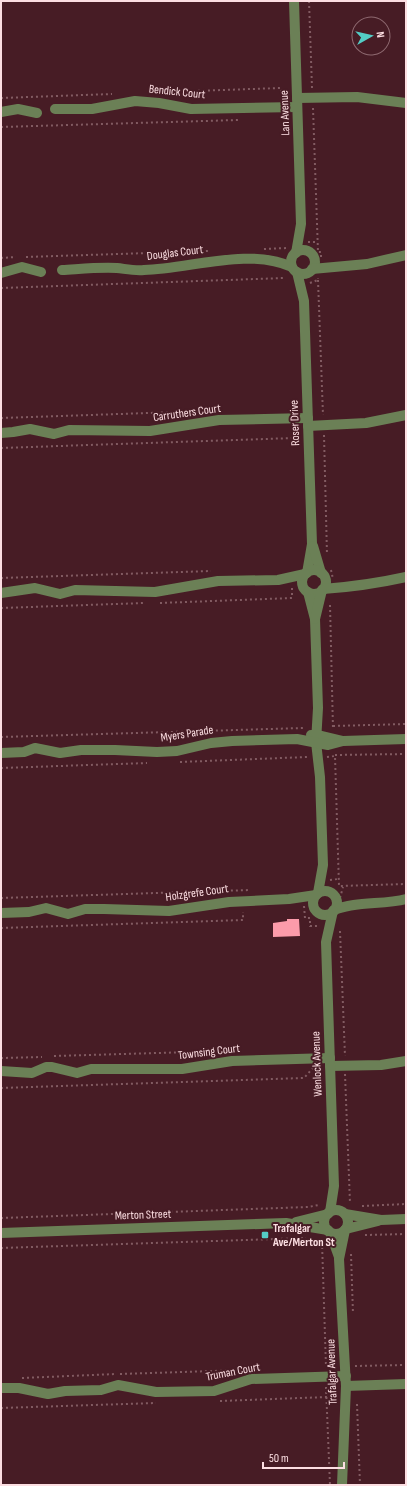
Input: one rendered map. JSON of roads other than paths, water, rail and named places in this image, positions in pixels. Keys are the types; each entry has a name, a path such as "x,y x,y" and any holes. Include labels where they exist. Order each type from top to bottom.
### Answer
{"street":[{"name":"Lan Avenue","path":"294,1 302,224 311,254"},
{"name":"Bendick Court","path":"56,109 92,109 135,102 159,103 191,109 297,102 312,98 358,97 406,103"},
{"path":"1,112 18,109 37,113"},
{"name":"Lan Avenue","path":"292,252 302,224"},
{"path":"338,265 321,262 311,254 302,250 292,252 291,260 295,270 306,274 312,270 338,265 367,264 406,255"},
{"name":"Douglas Court","path":"267,260 292,252"},
{"path":"311,254 315,262 312,270"},
{"name":"Douglas Court","path":"62,270 116,268 143,270 167,269 194,263 238,259 267,260 295,270"},
{"path":"3,273 22,267 41,272"},
{"name":"Roser Drive","path":"295,270 304,301 312,544 306,573"},
{"name":"Roser Drive","path":"304,301 312,270"},
{"name":"Carruthers Court","path":"1,433 30,428 54,434 69,430 150,431 219,420 366,423 406,415"},
{"name":"Roser Drive","path":"312,544 322,574"},
{"path":"1,592 18,592 35,588 60,594 75,590 155,592 218,581 278,580 316,570 328,579 347,585"},
{"path":"306,573 302,580 315,619 323,865 317,894 313,901 316,910 325,914 333,910 357,905 389,903 406,899"},
{"path":"315,619 326,582 322,574"},
{"path":"278,580 314,594 323,590 347,585 373,584 406,577"},
{"name":"Myers Parade","path":"1,753 24,752 35,748 60,753 81,750 168,752 222,742 301,738 337,742 406,739"},
{"path":"323,865 336,903 333,910"},
{"path":"317,894 326,891 339,899 357,905"},
{"name":"Holzgrefe Court","path":"1,913 29,912 46,908 68,914 85,910 169,911 243,901 289,899 317,894"},
{"name":"Holzgrefe Court","path":"289,899 316,910"},
{"name":"Wenlock Avenue","path":"316,910 326,942"},
{"name":"Wenlock Avenue","path":"329,1213 334,1186 326,942 330,916 333,910"},
{"name":"Townsing Court","path":"1,1071 32,1073 46,1067 77,1073 91,1069 182,1069 232,1061 315,1058 330,1062 381,1065 406,1061"},
{"name":"Wenlock Avenue","path":"334,1186 344,1213"},
{"path":"381,1220 336,1234 329,1231 325,1220 329,1213 335,1210 381,1220 406,1219"},
{"name":"Merton Street","path":"1,1233 286,1223 329,1213"},
{"path":"344,1213 348,1222 345,1230"},
{"name":"Merton Street","path":"286,1223 329,1231"},
{"name":"Trafalgar Avenue","path":"342,1485 346,1381 339,1259 345,1230"},
{"name":"Trafalgar Avenue","path":"329,1231 339,1259"},
{"name":"Truman Court","path":"1,1388 19,1388 48,1394 65,1391 102,1390 118,1385 156,1392 214,1391 251,1379 326,1377 346,1381 406,1384"}],"place":[{"name":"Trafalgar Ave/Merton St","path":"265,1235"}]}
